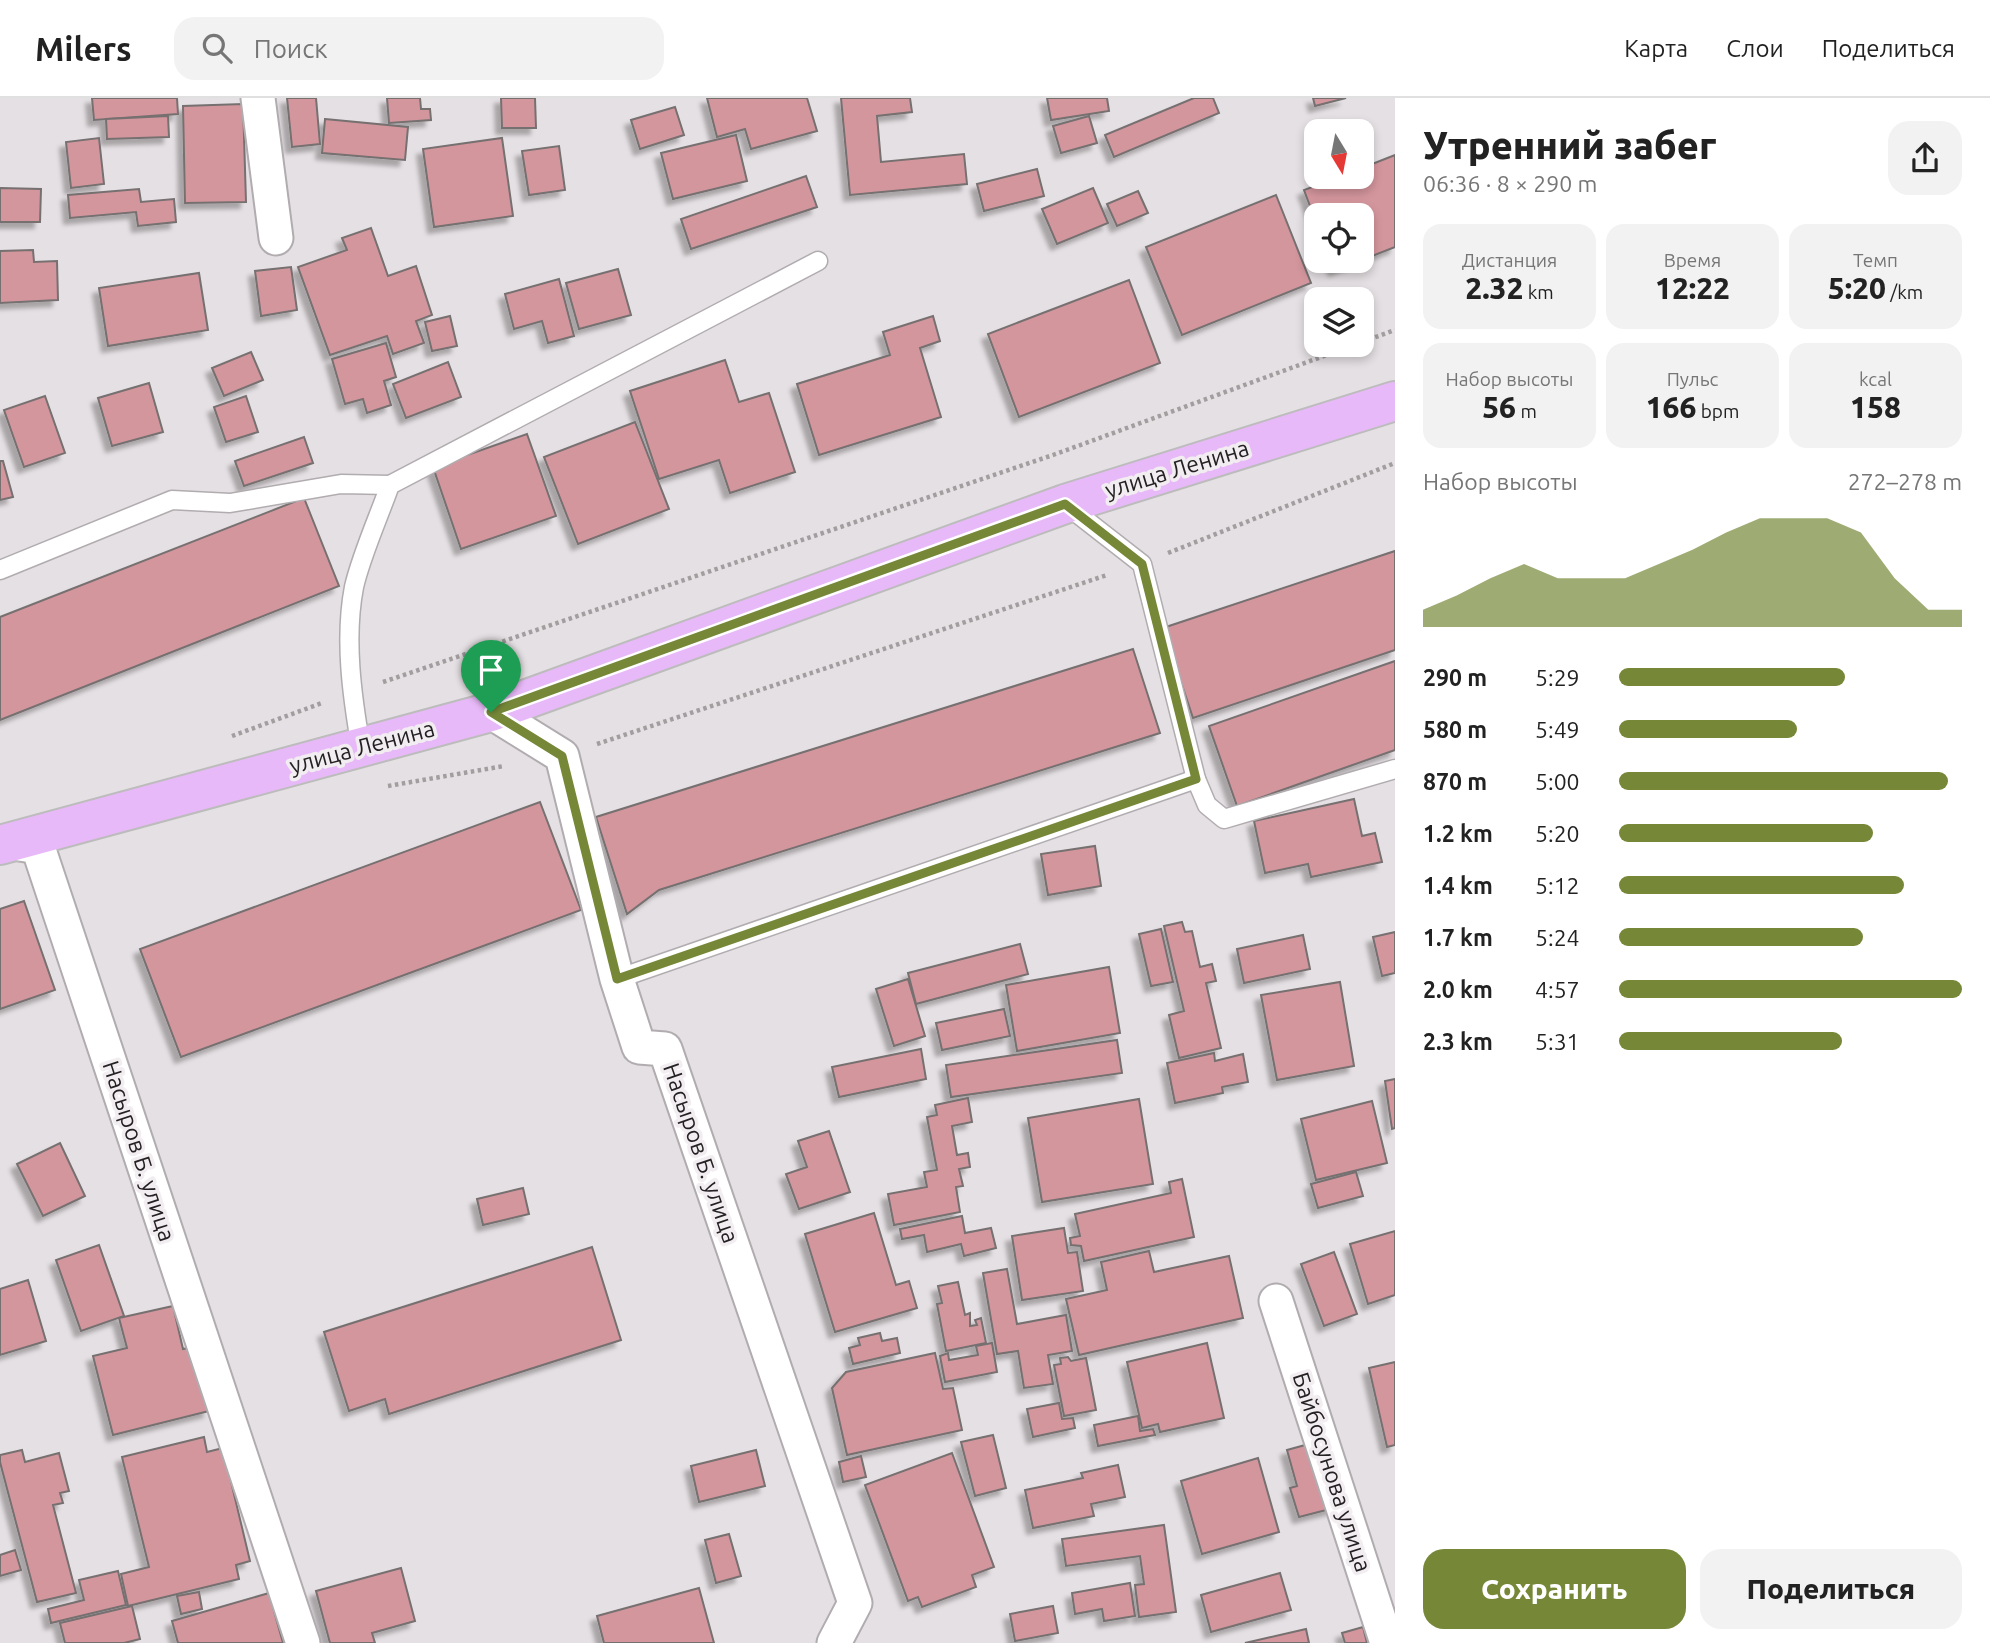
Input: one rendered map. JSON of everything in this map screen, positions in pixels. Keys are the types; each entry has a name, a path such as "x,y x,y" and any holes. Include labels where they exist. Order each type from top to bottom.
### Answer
{"main road":[{"name":"улица Ленина","path":"4,844 491,712 1065,504 1395,401"}],"street":[{"path":"258,98 276,238"},
{"path":"491,712 562,756"},
{"name":"Насыров Б. улица","path":"562,756 617,979 639,1047 665,1049 855,1603 834,1643"},
{"name":"Насыров Б. улица","path":"4,844 38,847 303,1643"},
{"name":"Байбосунова улица","path":"1276,1301 1387,1643"}],"lane":[{"path":"0,570 172,500 230,503 341,484 390,485 818,261"},
{"path":"361,748 351,693 351,614 355,585 390,485"},
{"path":"1065,504 1142,564 1196,779 1207,806 1224,819 1395,769"},
{"path":"617,979 1196,779"}],"path":[{"path":"1374,338 1395,330"},
{"path":"221,740 351,693 1053,455 1321,357"},
{"path":"388,786 562,756 1142,564 1395,463"}],"building":[{"path":"92,98 177,98 178,114 94,120"},
{"path":"287,98 316,98 320,144 292,147"},
{"path":"387,98 420,98 421,109 430,109 431,120 389,123"},
{"path":"501,98 535,98 536,128 502,128"},
{"path":"707,98 807,98 817,131 751,149 745,129 717,137"},
{"path":"841,98 910,98 912,112 877,116 881,162 964,154 967,184 850,195"},
{"path":"1047,98 1107,98 1109,111 1051,120"},
{"path":"1194,98 1213,98 1219,113 1114,157 1105,135"},
{"path":"1313,98 1346,98 1315,106"},
{"path":"243,104 246,202 185,203 183,106"},
{"path":"675,107 684,135 640,149 631,120"},
{"path":"168,116 169,137 107,139 106,119"},
{"path":"1089,116 1097,143 1061,153 1053,126"},
{"path":"325,119 408,127 405,160 322,153"},
{"path":"736,135 747,181 673,199 661,153"},
{"path":"99,138 104,184 71,188 66,142"},
{"path":"502,138 513,216 434,227 423,149"},
{"path":"559,146 565,190 529,195 522,151"},
{"path":"1395,155 1395,247 1374,255 1374,203 1309,203 1304,190 1374,189 1374,163"},
{"path":"1037,169 1044,196 984,211 977,184"},
{"path":"806,176 817,207 691,249 681,219"},
{"path":"0,188 41,189 40,222 0,222"},
{"path":"1093,188 1108,223 1057,244 1042,209"},
{"path":"139,189 141,202 174,199 176,222 138,226 136,212 70,218 68,195"},
{"path":"1138,191 1148,213 1117,226 1107,204"},
{"path":"1276,195 1304,265 1304,273 1307,273 1311,283 1182,335 1146,247"},
{"path":"371,228 388,276 416,266 432,315 416,321 424,343 393,354 387,336 330,355 298,267 347,250 342,238"},
{"path":"33,250 34,262 57,261 58,300 0,303 0,251"},
{"path":"291,267 297,310 261,316 255,271"},
{"path":"618,269 631,315 579,329 566,283"},
{"path":"199,273 208,330 108,346 99,288"},
{"path":"559,279 574,336 548,343 542,321 514,329 505,294"},
{"path":"1129,280 1160,363 1019,417 988,334"},
{"path":"450,316 457,346 432,351 425,322"},
{"path":"933,316 940,341 920,348 941,417 819,455 797,384 890,355 883,332"},
{"path":"386,343 396,377 384,381 391,405 367,413 363,399 345,404 332,359"},
{"path":"251,352 263,380 224,396 212,368"},
{"path":"725,360 739,402 769,393 795,472 730,493 719,460 659,479 630,391"},
{"path":"448,362 461,397 406,418 393,384"},
{"path":"149,383 163,432 112,446 98,398"},
{"path":"45,396 65,453 24,467 4,410"},
{"path":"246,396 258,432 226,442 214,407"},
{"path":"635,422 669,509 578,544 544,457"},
{"path":"527,434 556,516 461,549 433,467"},
{"path":"304,437 313,463 244,486 235,461"},
{"path":"0,461 3,461 13,497 0,500"},
{"path":"304,498 339,586 0,720 0,617"},
{"path":"1395,551 1395,650 1193,718 1163,628"},
{"path":"1133,649 1160,733 659,890 627,914 596,817"},
{"path":"1395,661 1395,750 1237,806 1209,726"},
{"path":"1354,799 1362,836 1375,833 1382,862 1311,877 1308,864 1265,873 1254,821"},
{"path":"540,802 581,910 181,1057 140,949"},
{"path":"1095,846 1101,886 1048,895 1041,854"},
{"path":"24,901 55,990 0,1009 0,909"},
{"path":"1182,922 1185,932 1192,931 1200,967 1212,964 1216,981 1206,983 1221,1048 1179,1058 1169,1015 1184,1011 1164,926"},
{"path":"1161,929 1173,982 1151,986 1139,934"},
{"path":"1395,932 1395,973 1382,976 1373,937"},
{"path":"1303,935 1310,969 1244,983 1237,949"},
{"path":"1020,944 1028,974 916,1004 908,973"},
{"path":"1109,967 1120,1033 1017,1051 1006,985"},
{"path":"908,979 925,1036 894,1046 876,989"},
{"path":"1340,982 1354,1066 1277,1080 1261,995"},
{"path":"1004,1009 1010,1036 942,1050 936,1023"},
{"path":"1117,1040 1122,1073 951,1097 946,1065"},
{"path":"921,1049 926,1079 839,1097 832,1067"},
{"path":"1214,1053 1215,1061 1243,1054 1248,1082 1222,1087 1223,1093 1175,1103 1167,1063"},
{"path":"1395,1079 1395,1128 1392,1129 1385,1081"},
{"path":"968,1098 972,1122 952,1126 957,1155 968,1153 970,1167 959,1169 963,1186 956,1187 960,1212 894,1225 888,1194 927,1187 924,1172 937,1170 927,1117 937,1115 935,1105"},
{"path":"1139,1099 1153,1184 1042,1202 1028,1118"},
{"path":"1372,1101 1387,1163 1316,1180 1301,1119"},
{"path":"829,1131 850,1192 799,1209 786,1174 807,1167 798,1141"},
{"path":"60,1143 85,1196 43,1216 17,1164"},
{"path":"1356,1172 1363,1196 1318,1208 1311,1184"},
{"path":"1182,1179 1194,1237 1084,1261 1081,1246 1071,1245 1070,1238 1080,1236 1075,1214 1171,1193 1169,1182"},
{"path":"523,1188 529,1214 483,1225 477,1199"},
{"path":"874,1213 896,1285 909,1281 917,1308 835,1332 805,1234"},
{"path":"962,1216 965,1233 991,1228 996,1248 964,1256 961,1244 927,1252 924,1235 902,1239 900,1229"},
{"path":"1064,1228 1068,1253 1077,1252 1083,1291 1022,1300 1012,1236"},
{"path":"1395,1231 1395,1295 1368,1304 1350,1244"},
{"path":"99,1245 124,1316 81,1331 56,1260"},
{"path":"592,1247 621,1340 389,1414 385,1399 349,1411 324,1332"},
{"path":"1149,1251 1154,1272 1229,1256 1243,1318 1079,1355 1066,1299 1107,1290 1101,1262"},
{"path":"1334,1252 1357,1314 1324,1326 1301,1264"},
{"path":"1007,1269 1017,1324 1066,1315 1072,1351 1048,1355 1053,1384 1024,1388 1018,1351 997,1354 983,1273"},
{"path":"28,1280 46,1341 0,1355 0,1289"},
{"path":"958,1282 965,1315 970,1313 970,1326 977,1325 975,1320 981,1318 986,1343 946,1351 937,1304 942,1303 938,1286"},
{"path":"173,1306 183,1349 193,1347 209,1411 113,1435 93,1356 127,1348 119,1318"},
{"path":"880,1333 882,1341 897,1338 900,1353 853,1364 849,1348 860,1345 858,1338"},
{"path":"992,1343 997,1372 945,1382 940,1356 948,1353 949,1360 978,1355 976,1346"},
{"path":"1207,1343 1224,1418 1160,1432 1158,1424 1142,1428 1127,1362"},
{"path":"935,1353 943,1389 953,1388 962,1430 847,1455 832,1388 846,1372"},
{"path":"1068,1357 1071,1361 1086,1358 1096,1410 1064,1416 1054,1365 1061,1364 1060,1358"},
{"path":"1395,1362 1395,1445 1387,1447 1369,1368"},
{"path":"1059,1403 1062,1419 1073,1418 1075,1428 1033,1437 1027,1409"},
{"path":"1138,1416 1140,1431 1153,1429 1155,1435 1098,1446 1094,1425"},
{"path":"993,1435 1006,1488 975,1496 961,1442"},
{"path":"204,1437 207,1452 223,1448 250,1561 236,1565 239,1579 128,1606 121,1574 149,1567 122,1457"},
{"path":"1316,1442 1334,1508 1299,1517 1290,1488 1297,1486 1287,1450"},
{"path":"22,1450 25,1462 59,1453 69,1491 60,1493 63,1503 53,1505 76,1593 37,1602 0,1462 0,1455"},
{"path":"756,1450 765,1486 699,1502 691,1466"},
{"path":"952,1453 994,1567 972,1575 976,1587 922,1607 918,1597 908,1601 865,1485"},
{"path":"861,1456 866,1477 843,1482 839,1462"},
{"path":"1258,1458 1279,1532 1202,1554 1181,1481"},
{"path":"1118,1465 1125,1497 1091,1504 1094,1516 1033,1528 1025,1490 1083,1478 1081,1473"},
{"path":"1164,1525 1176,1612 1139,1617 1135,1585 1144,1584 1140,1556 1066,1566 1062,1539"},
{"path":"729,1534 741,1576 716,1583 705,1540"},
{"path":"15,1550 21,1570 0,1576 0,1555"},
{"path":"401,1568 415,1621 372,1633 375,1643 330,1643 316,1591"},
{"path":"118,1571 126,1605 51,1623 48,1609 84,1600 79,1580"},
{"path":"1280,1573 1291,1610 1211,1632 1201,1595"},
{"path":"1130,1583 1135,1616 1104,1621 1102,1609 1075,1614 1072,1593"},
{"path":"699,1588 714,1643 604,1643 597,1616"},
{"path":"199,1592 202,1609 181,1614 177,1596"},
{"path":"269,1593 283,1643 178,1643 172,1621"},
{"path":"132,1606 140,1639 124,1643 65,1643 60,1623"},
{"path":"1053,1606 1058,1633 1015,1641 1010,1614"},
{"path":"1363,1627 1367,1643 1345,1643 1342,1633"},
{"path":"1306,1629 1309,1643 1245,1643"}],"route":[{"path":"1065,504 1142,564 1196,779 617,979 562,756 491,712 1065,504"}]}
